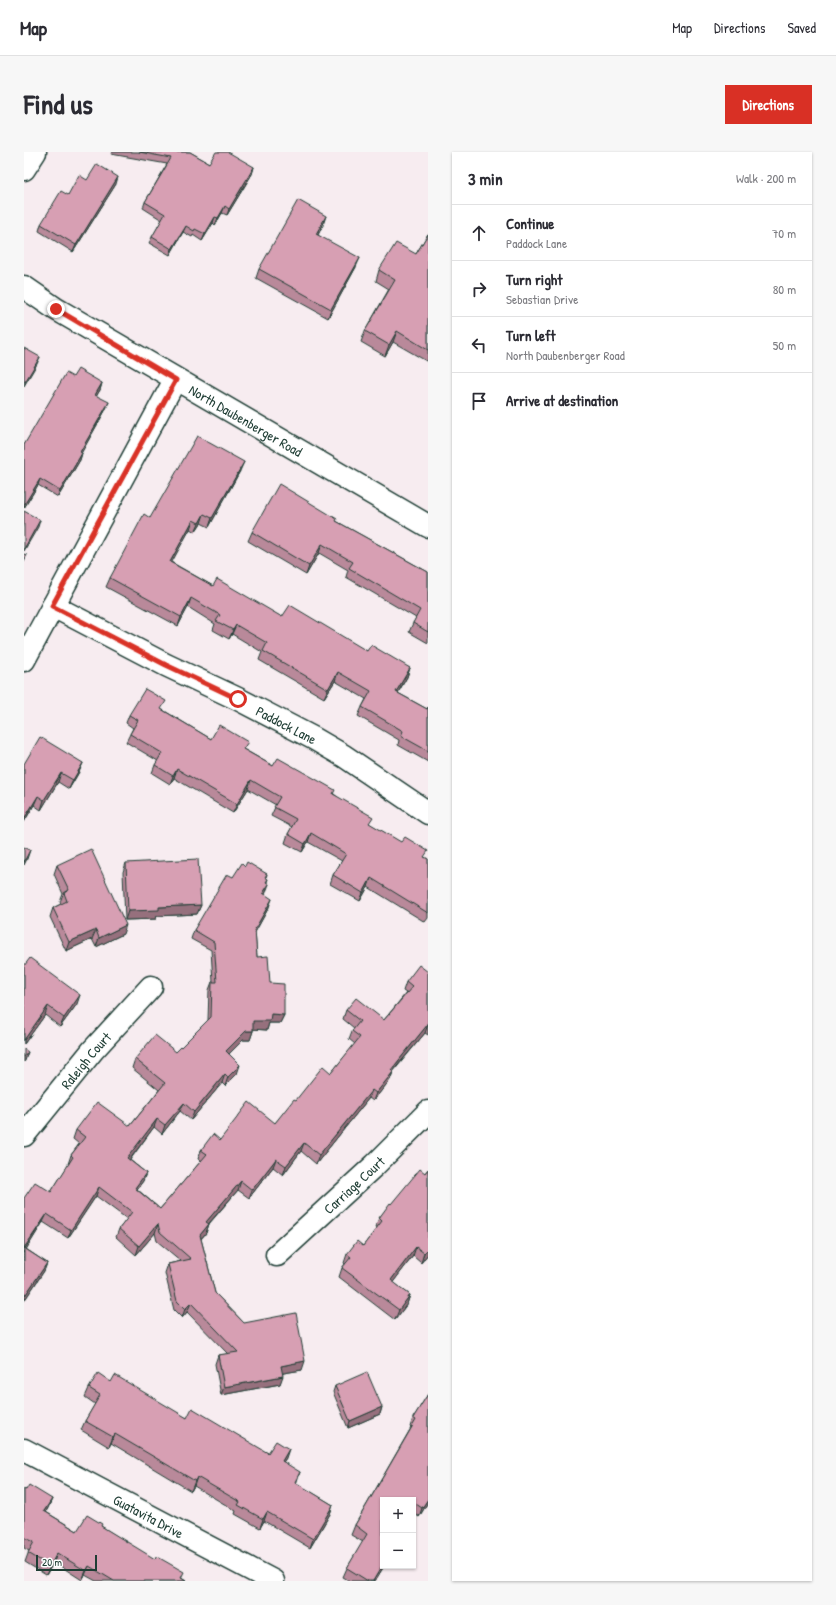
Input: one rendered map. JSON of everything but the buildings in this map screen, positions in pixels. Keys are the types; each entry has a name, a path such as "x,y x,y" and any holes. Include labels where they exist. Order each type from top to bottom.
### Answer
{"street":[{"path":"24,169 35,152"},
{"name":"North Daubenberger Road","path":"24,287 56,309 176,380 428,526"},
{"path":"24,660 176,380"},
{"name":"Paddock Lane","path":"52,606 313,738 344,756 428,813"},
{"name":"Raleigh Court","path":"24,1135 94,1050 151,987"},
{"name":"Carriage Court","path":"277,1254 375,1165 428,1112"},
{"name":"Guatavita Drive","path":"24,1450 273,1581"}],"route":[{"path":"56,309 176,380 52,606 166,665 238,699"}]}
